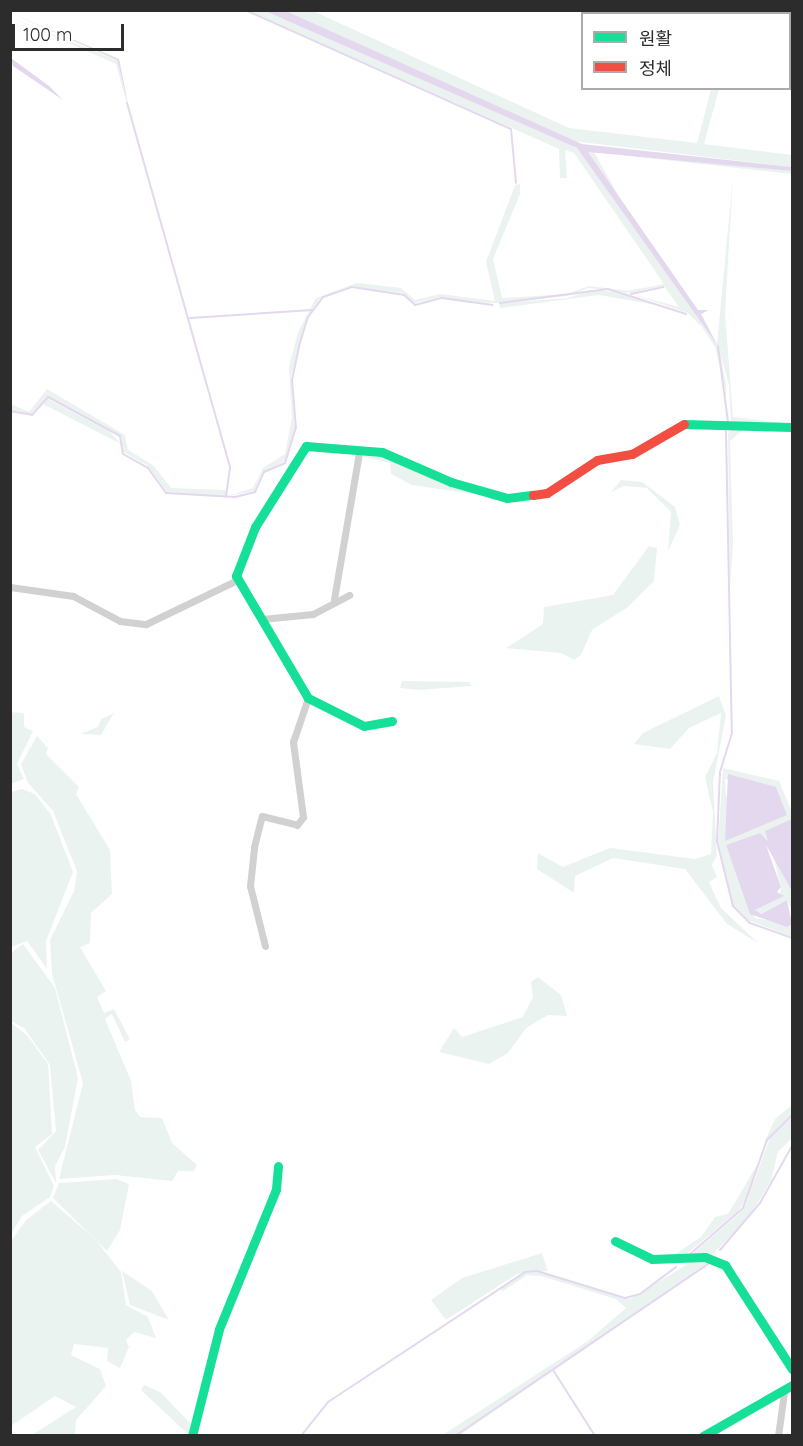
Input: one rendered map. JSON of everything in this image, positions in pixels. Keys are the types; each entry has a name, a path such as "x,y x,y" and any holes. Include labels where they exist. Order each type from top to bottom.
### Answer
{"street":[{"path":"392,721 364,726 308,698 237,580 237,561 300,451 317,443 358,453 382,452 450,482 507,498 546,493 597,460 632,454 685,423 792,427"},
{"path":"334,599 358,453"},
{"path":"10,587 73,596 120,621 146,624 237,580"},
{"path":"262,619 313,614 334,599 349,596"},
{"path":"265,946 251,894 254,847 262,816 297,825 303,817 293,742 308,698"},
{"path":"192,1436 219,1329 276,1189 278,1166"},
{"path":"615,1241 652,1259 705,1257 725,1265 792,1369"},
{"path":"703,1436 784,1392 792,1385"},
{"path":"778,1436 784,1392"}],"shaded area":[{"path":"248,11 265,11 577,148 717,344 733,177 725,313 733,417 792,424 731,422 729,385 720,353 726,384 725,425 725,388 715,347 702,327 688,313 632,294 679,307 664,286 630,293 589,288 567,296 500,303 569,298 589,290 618,292 656,305 599,295 500,308 499,303 460,302 441,297 414,303 402,293 349,287 321,297 307,317 291,377 295,428 285,461 262,473 254,491 228,496 253,488 263,468 285,454 292,417 289,367 298,332 316,298 357,283 401,288 415,300 440,294 495,301 486,262 515,185 520,184 520,194 493,259 502,298 567,294 589,286 628,291 664,284 574,153 565,150 567,178 560,178 559,149"},
{"path":"265,11 286,11 582,144 792,167 792,171 588,152 698,310 709,310 701,314 718,346 577,148"},
{"path":"286,11 313,11 569,128 697,143 711,90 719,90 704,144 792,155 792,167 572,141"},
{"path":"11,13 119,59 128,103 117,60"},
{"path":"10,17 117,60 149,185 116,64"},
{"path":"11,58 49,86 63,100 13,66"},
{"path":"598,149 792,171 792,174 594,152 618,195 587,152"},
{"path":"47,389 125,435 128,450 153,465 171,488 226,490 225,497 167,492 148,466 123,452 121,436 49,397 31,414 11,410 11,404 29,412"},
{"path":"46,398 110,432 121,444 43,404"},
{"path":"745,428 730,441 733,544 730,586 728,434 729,429"},
{"path":"382,454 481,495 412,485 391,474 390,463 360,456"},
{"path":"621,480 642,482 675,507 680,525 668,551 671,512 647,488 624,486 611,492"},
{"path":"649,546 657,548 654,581 628,607 592,630 581,655 574,660 561,653 506,648 543,624 544,607 613,595"},
{"path":"402,681 469,682 472,686 419,690 400,688"},
{"path":"719,696 726,716 713,782 717,855 712,865 717,877 709,882 721,908 758,943 727,924 685,869 613,858 575,876 574,893 537,869 538,853 563,867 610,848 695,859 711,854 713,812 705,777 717,753 721,713 689,728 670,749 634,744 643,733"},
{"path":"10,712 24,713 24,727 33,731 17,764 24,779 11,784"},
{"path":"114,713 101,735 80,734 98,727 101,719"},
{"path":"37,736 48,748 46,754 79,787 76,794 110,850 112,894 91,913 90,943 80,947 106,991 97,997 104,1013 114,1009 130,1039 125,1042 112,1014 105,1019 131,1081 135,1110 140,1117 162,1118 172,1143 197,1165 194,1171 178,1171 172,1181 115,1175 59,1179 83,1083 52,974 50,940 74,891 77,871 53,811 28,783 21,764"},
{"path":"723,768 779,781 792,812 792,820 768,841 760,833 726,846 755,918 792,924 792,937 748,920 733,904 718,841","holes":["725,779 776,787 787,815 726,796"]},
{"path":"728,774 776,787 787,815 725,841"},
{"path":"22,789 35,794 51,815 73,872 46,941 47,969 27,941 11,947 11,792"},
{"path":"792,819 792,891 766,845 781,887 777,892 784,896 755,910 761,914 787,900 792,924 787,927 750,914 726,845 760,833 768,841 765,831"},
{"path":"770,844 792,891 792,910 787,900 758,915 755,910 780,894 781,887"},
{"path":"23,944 55,988 78,1078 65,1147 55,1166 56,1183 38,1150 56,1131 50,1065 24,1028 11,1021 11,953"},
{"path":"538,977 561,995 567,1016 548,1015 526,1028 508,1053 489,1064 439,1052 454,1028 462,1037 523,1017 533,997 531,982"},
{"path":"11,1023 27,1035 48,1064 52,1134 35,1147 54,1186 50,1197 22,1216 11,1234"},
{"path":"792,1105 792,1113 764,1143 775,1119"},
{"path":"792,1117 792,1138 778,1152 771,1181 749,1217 712,1255 690,1256 744,1209 771,1135"},
{"path":"758,1163 750,1194 738,1211 687,1254 674,1255 701,1237 715,1217 728,1214"},
{"path":"116,1179 129,1184 120,1230 107,1251 53,1198 59,1183"},
{"path":"51,1201 95,1239 121,1272 126,1305 148,1317 156,1338 134,1332 126,1340 129,1347 120,1368 107,1361 108,1348 74,1344 71,1355 100,1369 106,1386 76,1420 75,1435 32,1435 76,1407 55,1396 11,1426 11,1241 26,1220"},
{"path":"542,1253 548,1271 517,1274 446,1320 431,1300 462,1278"},
{"path":"711,1261 460,1435 441,1436 588,1341 626,1308 616,1299 541,1276 527,1275 502,1292 500,1288 525,1273 538,1272 630,1299 691,1262"},
{"path":"122,1271 152,1291 169,1320 130,1305"},
{"path":"144,1385 160,1392 193,1426 189,1435 141,1390"}],"waterway":[{"path":"245,10 511,129 516,183"},
{"path":"127,103 230,468 226,497"},
{"path":"10,411 32,415 48,397 120,436 123,454 148,468 166,493 235,497 255,492 264,472 285,463 296,428 292,380 299,346 308,317 323,297 352,287 404,295 415,305 442,298 493,305"},
{"path":"631,294 663,287"},
{"path":"500,303 608,289 686,314"},
{"path":"190,318 313,310"},
{"path":"718,346 728,422"},
{"path":"726,431 732,733 720,772 717,841 733,906 750,923 792,938"},
{"path":"689,1255 743,1208 767,1140 792,1115"},
{"path":"720,1250 760,1203 792,1146"},
{"path":"455,1436 711,1262"},
{"path":"301,1436 328,1402 525,1272 537,1271 625,1298 640,1294 676,1267"},
{"path":"553,1370 595,1436"}],"traffic: fast":[{"path":"684,424 792,427"},
{"path":"392,721 364,726 308,698 236,576 255,527 306,446 382,452 451,482 507,498 533,495"},
{"path":"192,1436 219,1329 276,1189 278,1166"},
{"path":"615,1241 652,1259 705,1257 725,1265 792,1369"},
{"path":"703,1436 792,1385"}],"traffic: jam":[{"path":"533,495 547,493 597,460 632,454 684,424"}]}
